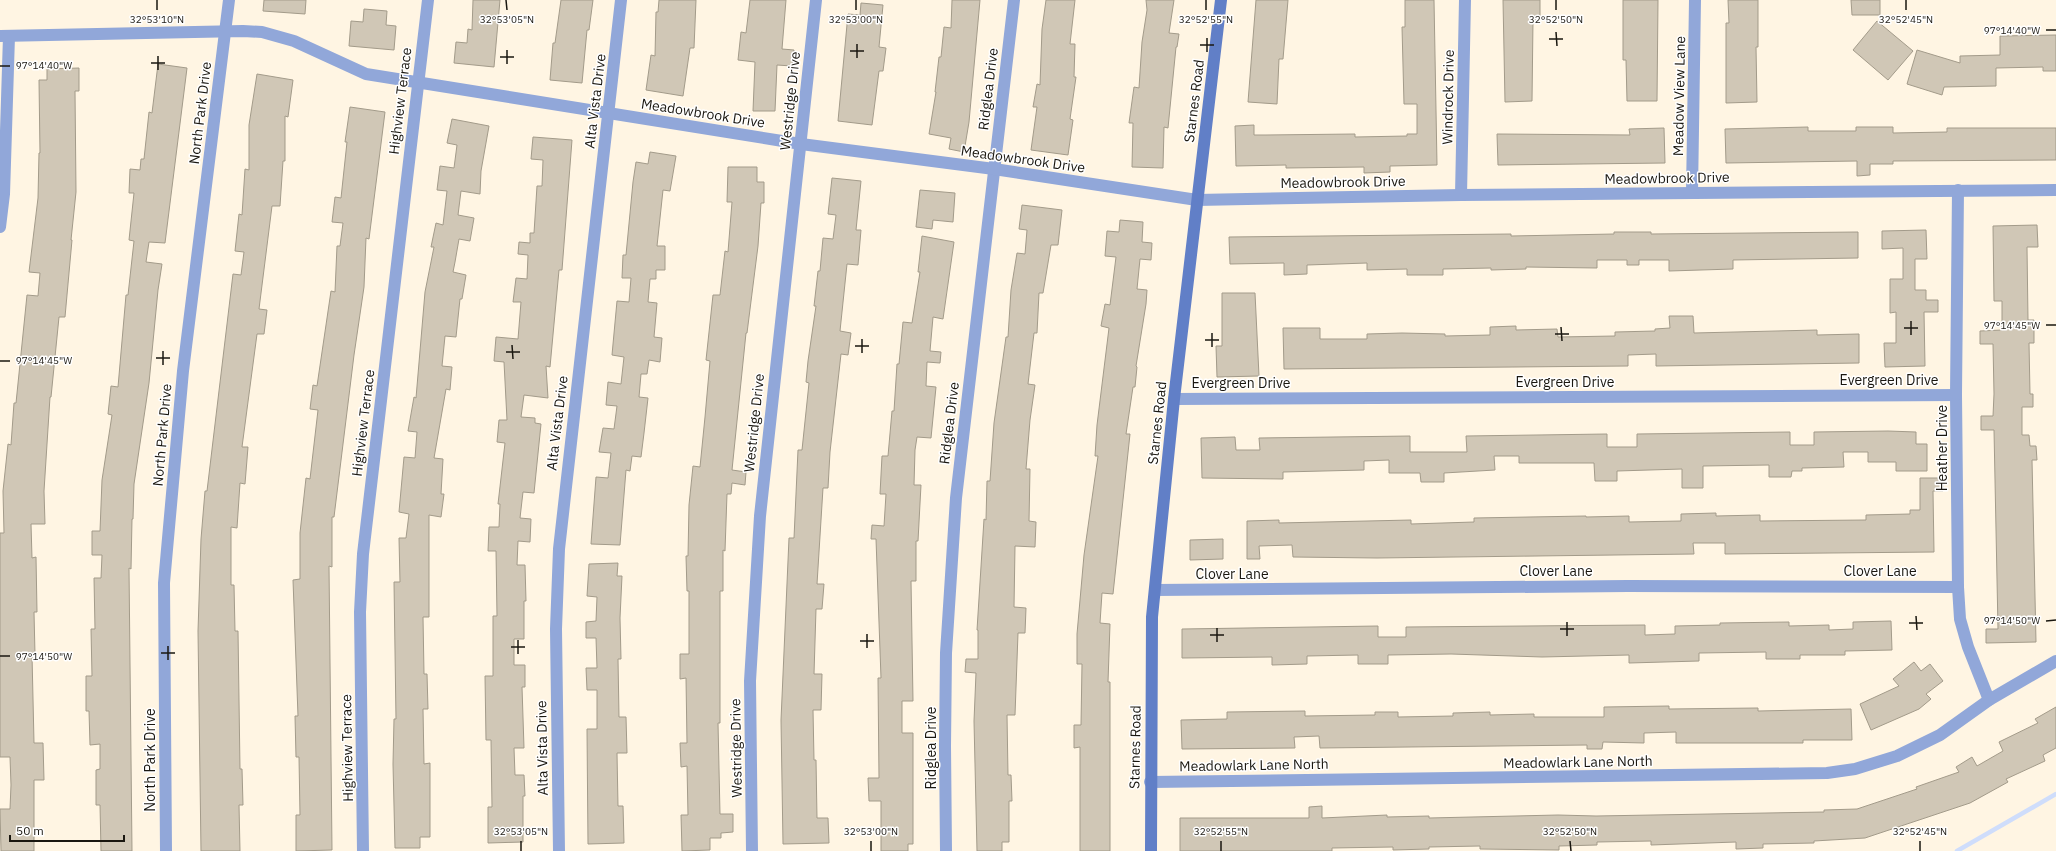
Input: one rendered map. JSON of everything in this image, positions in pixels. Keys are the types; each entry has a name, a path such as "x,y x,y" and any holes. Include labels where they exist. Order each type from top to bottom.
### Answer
{"main road":[{"name":"Starnes Road","path":"1151,851 1150,782 1152,617 1174,399 1221,0"}],"street":[{"name":"North Park Drive","path":"166,851 164,583 183,371 229,0"},
{"name":"Highview Terrace","path":"364,851 360,612 363,554 428,0"},
{"name":"Alta Vista Drive","path":"559,851 556,629 559,549 621,0"},
{"name":"Westridge Drive","path":"752,851 750,681 760,516 816,0"},
{"name":"Ridglea Drive","path":"946,851 946,653 955,505 1014,0"},
{"name":"Windrock Drive","path":"1461,195 1465,0"},
{"name":"Meadow View Lane","path":"1692,193 1695,0"},
{"name":"Meadowbrook Drive","path":"5,36 262,32 294,41 366,74 801,144 994,169 1197,200 1461,195 2056,190"},
{"path":"0,227 4,194 5,36"},
{"name":"Heather Drive","path":"1958,190 1956,395 1958,587 1960,619 1968,647 1989,700"},
{"name":"Evergreen Drive","path":"1174,399 1956,395"},
{"name":"Clover Lane","path":"1155,590 1628,586 1958,587"},
{"name":"Meadowlark Lane North","path":"1150,782 1826,773 1855,769 1897,756 1940,735 1989,700 2056,662"}],"building":[{"path":"264,0 306,0 305,14 263,11"},
{"path":"473,0 500,0 494,67 454,63 456,42 467,43 468,29 472,30"},
{"path":"561,0 593,0 589,30 587,30 582,83 550,80 553,43 555,43"},
{"path":"659,0 696,0 694,48 690,48 683,96 646,90 651,55 655,56 656,12 658,12"},
{"path":"750,0 786,0 782,49 794,50 792,66 777,65 775,111 753,111 755,62 738,60 741,32 746,33"},
{"path":"952,0 980,0 969,122 964,152 949,149 951,138 929,134 944,27 951,28"},
{"path":"1046,0 1075,0 1070,44 1075,44 1074,77 1076,77 1070,119 1073,120 1068,155 1031,150 1037,107 1033,107 1037,84 1040,85 1042,29"},
{"path":"1146,0 1174,0 1169,33 1179,34 1176,47 1168,128 1164,127 1163,168 1132,167 1133,123 1129,123 1134,87 1139,88 1142,42 1147,10"},
{"path":"1256,0 1288,0 1283,59 1279,59 1277,104 1248,102"},
{"path":"1405,0 1434,0 1437,165 1390,166 1390,172 1364,173 1364,167 1286,168 1286,165 1236,166 1235,126 1254,125 1254,135 1355,134 1355,137 1407,136 1407,134 1417,134 1417,104 1404,104 1402,27 1405,27"},
{"path":"1503,0 1540,0 1540,20 1533,20 1532,101 1505,102"},
{"path":"1623,0 1658,0 1657,101 1627,101 1626,60 1623,60"},
{"path":"1728,0 1758,0 1758,47 1756,47 1757,102 1726,103 1726,23 1729,23"},
{"path":"1851,0 1880,0 1880,15 1852,15"},
{"path":"861,3 883,5 879,47 886,48 883,71 879,71 872,125 838,121 848,14 860,15"},
{"path":"364,9 387,11 386,25 396,26 394,50 349,46 351,21 363,22"},
{"path":"1877,21 1913,51 1888,80 1853,50"},
{"path":"2056,35 2056,71 2043,71 2043,67 1996,68 1996,86 1944,87 1942,95 1907,84 1917,50 1960,63 1960,56 2000,55 2000,36"},
{"path":"158,64 187,68 165,243 149,242 146,262 162,264 149,383 134,484 131,569 129,568 132,851 101,851 100,805 96,805 96,770 100,769 100,744 90,745 89,711 86,711 86,676 92,676 91,629 95,629 94,578 101,578 102,555 92,555 92,531 100,531 102,480 112,415 108,414 111,386 118,387 126,295 128,295 134,241 129,240 134,193 129,193 130,169 140,170 141,159 144,159 149,112 152,113"},
{"path":"79,68 79,91 75,91 76,192 65,317 59,317 50,397 44,491 45,524 31,524 32,558 36,557 37,612 34,612 35,655 32,655 34,743 43,743 44,780 34,780 34,851 1,851 0,809 10,809 11,785 10,757 0,757 0,533 4,533 3,491 8,444 11,445 14,403 16,403 27,295 38,296 40,273 29,272 38,198 40,153 39,80 47,80 47,69"},
{"path":"257,74 293,80 288,117 285,116 285,161 283,161 280,206 272,206 259,309 267,310 264,334 257,334 242,447 248,447 245,484 240,483 237,528 231,527 231,585 234,585 235,631 238,631 240,769 242,769 243,805 239,805 240,851 201,851 198,631 201,539 205,491 207,491 233,274 241,275 244,252 235,251 239,214 242,215 245,169 249,170 249,125"},
{"path":"350,107 385,112 369,239 366,238 364,287 334,517 332,517 332,567 329,566 332,850 296,851 296,815 300,815 299,757 296,757 295,716 298,716 293,580 300,579 300,533 306,478 310,479 318,410 310,409 313,385 317,386 331,291 335,292 337,246 340,246 343,223 332,222 335,197 341,198 347,142 345,142"},
{"path":"452,119 489,126 481,171 480,194 461,191 458,215 474,218 470,241 459,239 453,272 466,275 462,299 460,299 456,337 445,336 442,366 452,367 450,390 446,389 434,458 443,459 441,494 444,494 441,517 429,515 429,617 423,617 424,674 427,674 428,709 423,709 424,764 430,763 430,837 420,837 420,848 395,848 393,764 394,719 396,719 394,582 400,582 399,538 406,538 409,514 399,512 404,457 415,458 417,432 408,431 414,397 416,398 425,292 434,247 431,247 436,223 443,225 447,191 437,190 440,166 454,168 457,145 447,143"},
{"path":"1808,127 1808,131 1856,131 1856,127 1893,127 1893,133 1947,132 1947,128 2056,128 2056,160 1893,161 1893,164 1870,164 1870,175 1857,176 1857,161 1726,163 1725,129"},
{"path":"1664,128 1665,163 1498,165 1497,134 1630,135 1629,129"},
{"path":"533,137 572,140 562,270 559,270 550,367 546,366 548,398 524,395 521,417 535,418 535,423 541,424 534,493 523,492 520,518 531,519 530,542 518,541 517,565 525,565 526,601 524,601 524,639 514,639 514,665 525,665 525,687 522,687 524,748 514,748 515,775 524,775 525,796 523,796 523,842 488,843 488,807 492,807 491,740 486,740 485,676 493,676 493,616 497,616 496,551 488,551 489,527 499,527 500,504 498,504 505,443 497,442 499,420 507,420 504,362 494,361 496,337 518,339 521,302 513,302 516,278 527,279 528,255 518,254 519,242 530,243 530,233 534,233 537,186 542,186 543,160 531,159"},
{"path":"650,152 676,156 670,191 663,190 657,246 665,246 665,270 656,270 656,279 650,279 648,302 657,303 654,337 662,338 660,362 649,360 647,374 641,374 639,397 648,398 644,433 641,457 632,456 630,471 626,470 620,545 591,544 596,477 608,478 611,453 599,452 603,428 614,429 617,406 606,405 608,382 621,384 624,357 612,355 617,301 629,302 631,278 622,278 623,255 626,255 636,162 648,164"},
{"path":"728,167 757,167 757,182 764,182 764,203 761,203 758,246 746,333 732,470 746,472 745,485 732,483 731,494 727,494 725,551 723,550 723,591 720,591 720,723 718,723 720,814 733,814 733,832 721,833 721,838 710,838 710,850 682,851 681,815 688,815 687,766 681,767 680,743 687,743 686,678 680,679 680,654 689,654 689,591 687,591 686,556 688,556 689,505 693,466 700,467 710,361 706,360 713,295 720,295 725,251 728,252 732,202 727,202"},
{"path":"832,178 861,181 856,230 861,230 858,265 847,264 840,331 851,333 848,355 841,354 830,452 828,488 823,488 817,584 824,584 822,609 816,609 814,674 822,674 821,710 813,710 814,760 816,760 817,818 828,818 829,843 783,844 781,720 789,538 794,538 798,450 802,450 809,383 806,382 816,306 814,306 818,271 820,271 823,238 833,239 836,215 828,214"},
{"path":"920,190 955,193 953,222 933,220 932,229 916,227"},
{"path":"1022,205 1062,210 1058,245 1051,245 1043,293 1039,293 1037,333 1034,333 1028,384 1035,385 1030,420 1026,469 1030,469 1029,521 1036,522 1035,547 1015,546 1014,607 1026,608 1025,633 1018,633 1015,715 1007,715 1008,775 1011,775 1012,801 1009,801 1009,842 1002,842 1002,851 977,851 974,721 976,673 965,672 966,659 978,659 977,630 984,519 986,520 987,481 990,481 994,423 1006,337 1008,337 1011,290 1017,253 1025,254 1027,230 1019,229"},
{"path":"1120,220 1143,222 1142,242 1152,243 1151,260 1140,259 1137,289 1147,290 1146,304 1136,366 1135,387 1133,387 1126,434 1130,434 1113,594 1102,593 1100,623 1110,624 1108,682 1110,682 1110,851 1080,851 1080,747 1074,748 1074,725 1081,725 1082,664 1077,664 1077,634 1084,555 1098,456 1095,456 1097,425 1109,328 1101,326 1105,304 1110,305 1116,257 1105,256 1107,231 1119,232"},
{"path":"2037,225 2038,247 2027,247 2028,320 2034,320 2034,343 2029,343 2030,394 2033,394 2033,407 2022,407 2022,435 2029,435 2030,446 2036,446 2037,460 2032,460 2036,642 1986,643 1986,629 1998,629 1994,430 1981,430 1981,416 1993,416 1994,394 1993,344 1980,344 1980,331 2002,330 2002,301 1994,301 1993,226"},
{"path":"1926,230 1927,259 1915,259 1915,290 1926,290 1926,300 1938,300 1938,312 1924,312 1925,366 1885,367 1884,343 1896,343 1896,312 1890,313 1890,279 1903,279 1903,248 1882,249 1882,231"},
{"path":"1614,232 1651,232 1651,234 1858,232 1858,258 1733,260 1733,269 1669,271 1669,260 1639,260 1639,265 1627,265 1627,260 1597,260 1597,268 1526,267 1526,269 1491,270 1491,268 1443,269 1443,275 1407,275 1407,269 1367,270 1367,263 1307,265 1307,274 1284,275 1284,263 1230,264 1229,237 1511,234 1511,236 1614,234"},
{"path":"922,236 954,242 943,319 933,317 930,351 941,352 940,363 927,362 926,386 936,387 931,438 917,437 915,450 914,485 921,485 918,541 916,541 916,581 911,581 913,701 902,701 902,733 913,733 913,844 908,844 908,851 881,851 881,801 869,801 868,778 879,778 878,678 881,678 876,539 871,539 872,525 884,526 886,494 880,494 882,456 888,456 892,411 894,411 897,364 899,364 903,322 912,323 920,272 918,272"},
{"path":"1222,293 1255,293 1259,376 1217,377 1216,346 1222,346"},
{"path":"1669,316 1693,316 1694,333 1817,330 1817,335 1859,334 1859,363 1656,366 1656,354 1628,355 1628,366 1284,369 1283,328 1320,328 1320,339 1367,339 1367,334 1402,333 1445,334 1445,336 1490,335 1490,327 1516,326 1516,330 1557,329 1558,337 1615,336 1615,332 1655,331 1655,329 1670,328"},
{"path":"1790,432 1790,445 1814,445 1814,432 1916,432 1916,444 1927,444 1927,471 1896,471 1896,462 1868,462 1868,452 1843,452 1844,467 1802,468 1802,471 1792,471 1791,477 1769,477 1769,465 1703,466 1703,488 1682,488 1682,469 1617,471 1617,481 1595,481 1594,463 1519,463 1519,456 1494,456 1495,470 1444,473 1444,482 1421,482 1420,473 1389,473 1389,460 1364,461 1364,470 1283,472 1283,479 1202,478 1201,438 1235,437 1236,450 1260,450 1259,438 1410,436 1410,452 1467,452 1466,436 1607,434 1607,447 1637,447 1637,434"},
{"path":"1920,478 1943,478 1943,491 1933,491 1934,552 1725,554 1725,543 1693,543 1694,554 1377,558 1293,557 1292,545 1259,546 1260,559 1247,559 1247,521 1279,520 1279,523 1411,520 1411,524 1474,522 1474,518 1629,516 1629,522 1681,521 1681,514 1716,513 1716,516 1760,515 1760,521 1866,520 1866,515 1910,514 1910,510 1920,510"},
{"path":"1223,539 1223,559 1190,560 1190,540"},
{"path":"618,563 617,576 622,576 620,618 621,659 618,659 619,717 626,717 627,753 617,753 618,806 623,806 624,843 588,844 587,729 597,729 597,690 587,690 586,668 597,668 596,638 586,638 586,622 596,621 597,597 587,596 589,564"},
{"path":"1891,621 1892,650 1845,651 1845,655 1800,655 1800,659 1766,659 1766,652 1699,653 1699,661 1629,663 1629,655 1542,657 1451,654 1388,655 1388,664 1358,664 1358,655 1307,656 1307,664 1272,665 1272,657 1182,658 1182,629 1378,626 1378,637 1406,637 1406,627 1645,625 1645,635 1675,634 1675,626 1720,625 1720,623 1789,622 1789,626 1829,625 1829,630 1853,629 1853,622"},
{"path":"1914,662 1921,671 1930,664 1943,681 1926,694 1931,699 1919,709 1871,730 1860,704 1899,686 1893,679"},
{"path":"1669,706 1669,709 1758,708 1758,711 1851,709 1852,740 1803,740 1803,743 1676,743 1676,732 1644,733 1644,743 1603,742 1602,749 1587,749 1587,745 1320,748 1319,736 1294,737 1295,748 1182,749 1181,720 1227,719 1227,712 1305,711 1305,716 1375,715 1375,712 1398,712 1398,717 1453,716 1453,713 1490,712 1490,715 1534,714 1534,717 1604,717 1604,707"},
{"path":"2056,707 2056,748 2043,755 2045,761 2006,779 2008,782 1970,803 1865,838 1814,841 1814,843 1763,844 1763,848 1736,849 1736,842 1651,845 1651,841 1597,842 1597,845 1559,846 1559,850 1480,849 1480,846 1429,847 1429,849 1393,850 1393,847 1332,848 1332,851 1180,851 1180,818 1309,818 1309,807 1322,806 1322,818 1387,815 1387,817 1429,816 1429,818 1558,815 1596,816 1824,812 1824,810 1857,809 1917,789 1916,787 1959,772 1956,767 1972,757 1977,766 2003,751 1999,742 2038,723 2035,719"}],"waterway":[{"path":"1957,851 2056,794"}]}
